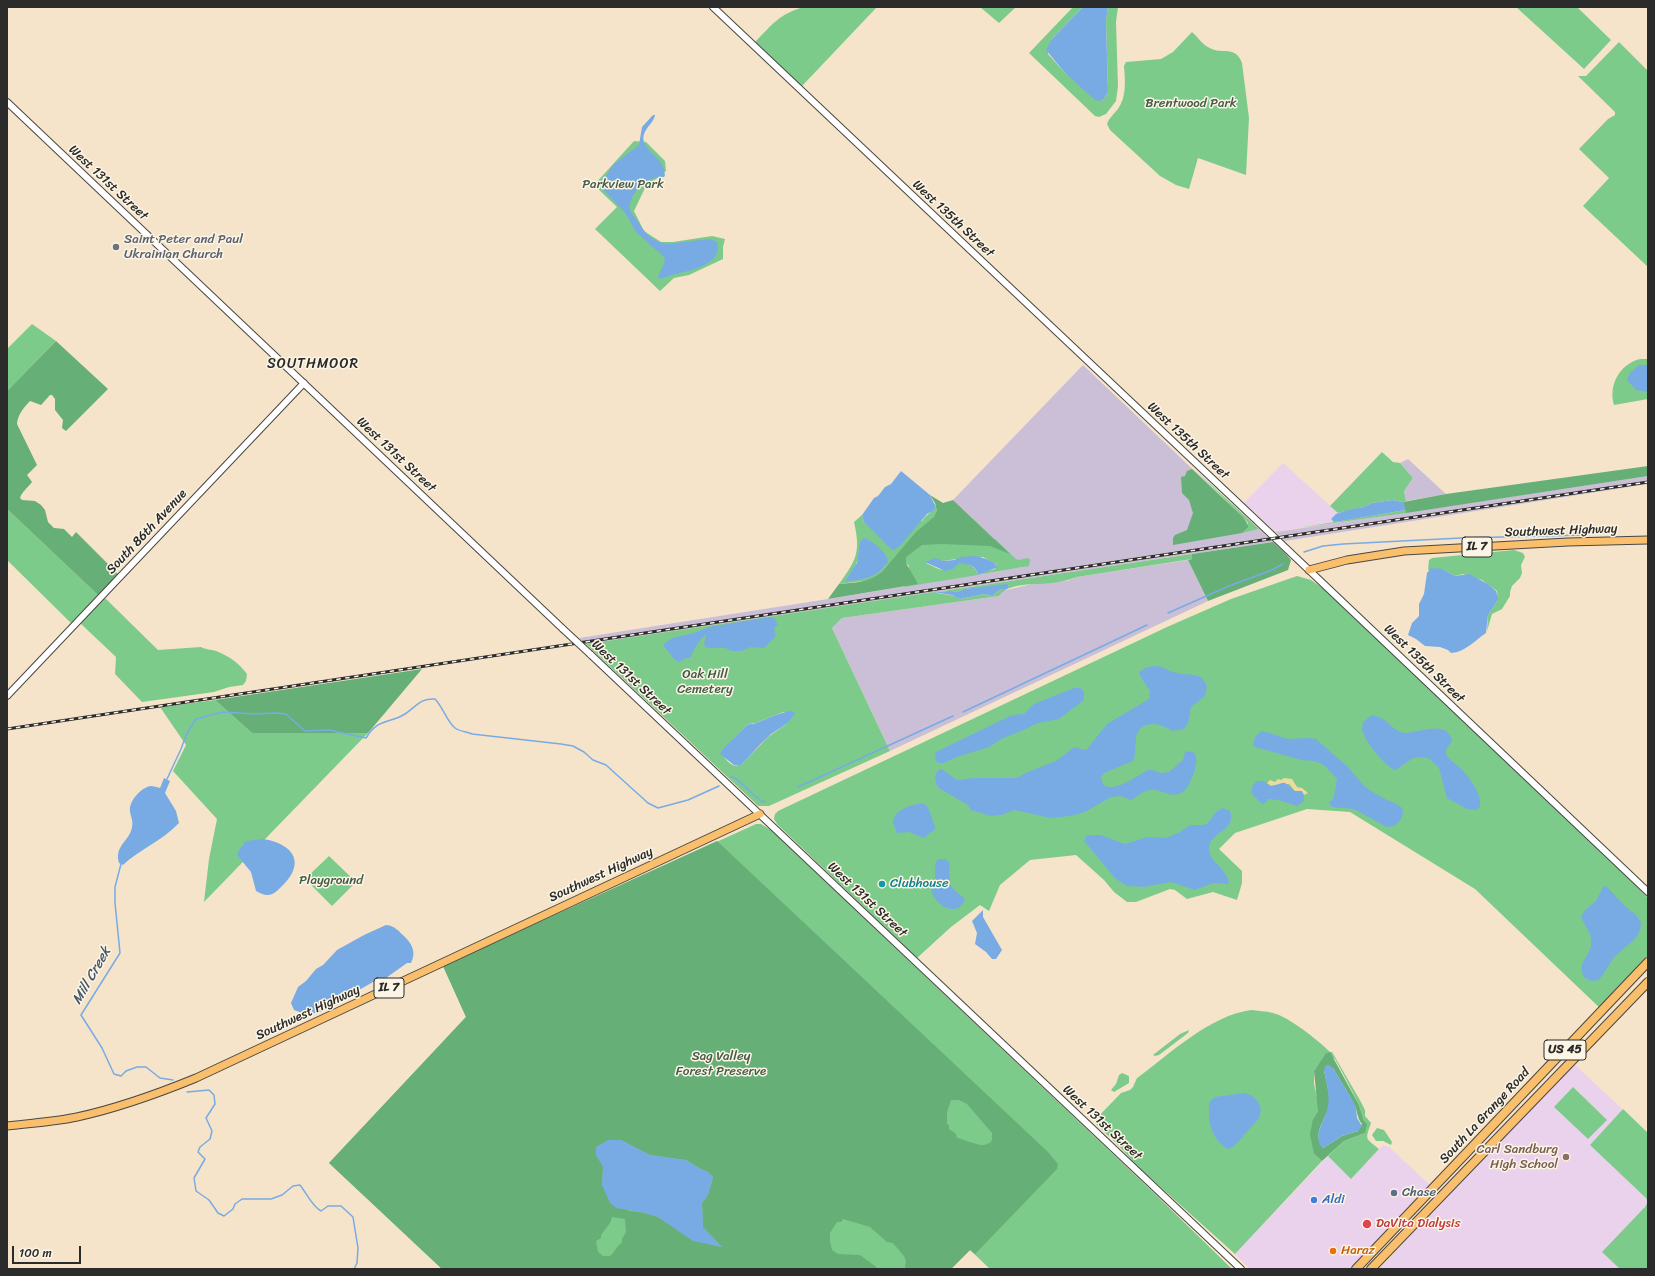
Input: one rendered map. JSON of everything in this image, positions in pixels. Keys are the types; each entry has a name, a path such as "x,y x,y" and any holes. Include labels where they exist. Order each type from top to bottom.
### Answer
{"highway":[{"name":"South La Grange Road","path":"1356,1269 1648,962"},
{"name":"South La Grange Road","path":"1371,1269 1648,982"}],"main road":[{"name":"Southwest Highway","path":"1309,570 1347,560 1404,551 1568,542 1648,540"},
{"name":"Southwest Highway","path":"7,1126 76,1117 157,1093 196,1078 760,814"}],"street":[{"name":"West 135th Street","path":"712,7 1648,892"},
{"name":"West 131st Street","path":"7,102 1241,1269"},
{"name":"South 86th Avenue","path":"7,696 304,383"}],"shaded area":[{"path":"1083,365 1244,518 1243,532 1259,529 1273,542 586,644 579,638 1023,567 953,500"},
{"path":"1408,459 1446,494 1406,501 1404,491 1413,478 1400,463"},
{"path":"1283,463 1338,513 1331,519 1334,522 1276,532 1244,503"},
{"path":"1648,476 1648,484 1285,541 1276,532"},
{"path":"1188,560 1208,601 890,751 832,628 842,618 999,596 1002,591 1032,584 1067,581 1077,577"},
{"name":"Carl Sandburg High School","path":"1574,1064 1648,1133 1648,1269 1379,1269"},
{"path":"1383,1145 1389,1147 1432,1187 1355,1269 1250,1269 1235,1254 1328,1156 1351,1178"}],"green space":[{"path":"804,7 877,7 802,86 755,42 782,16"},
{"path":"980,7 1016,7 999,23"},
{"path":"1073,7 1083,7 1051,40 1048,54 1065,73 1101,101 1108,92 1106,20 1108,7 1118,7 1116,22 1118,86 1116,101 1106,114 1099,117 1095,116 1029,53"},
{"path":"1516,7 1577,7 1611,40 1584,69"},
{"name":"Brentwood Park","path":"1192,32 1208,47 1218,51 1232,52 1239,57 1242,63 1249,118 1246,175 1198,158 1189,189 1176,185 1160,176 1110,130 1107,124 1123,99 1125,88 1124,66 1126,62 1161,59 1173,52"},
{"path":"1619,42 1648,71 1648,267 1583,206 1609,178 1579,149 1608,119 1615,115 1615,112 1578,76 1586,76"},
{"name":"Parkview Park","path":"634,141 646,142 665,161 666,171 645,188 634,211 644,231 661,242 673,242 712,236 725,239 723,259 689,275 674,278 660,291 595,229 617,207 594,185"},
{"path":"32,324 56,341 7,391 7,349"},
{"path":"56,341 108,389 66,431 62,428 63,420 55,410 55,399 52,395 50,395 41,405 30,401 25,406 17,421 17,424 37,465 27,475 32,482 22,493 20,498 22,500 35,501 41,505 45,510 48,522 54,528 64,529 72,537 76,532 118,574 99,596 7,509 7,391"},
{"path":"1640,359 1648,359 1648,399 1614,405 1613,390 1617,376 1627,365"},
{"path":"1382,452 1393,462 1400,463 1413,478 1404,491 1406,501 1403,502 1392,500 1372,503 1363,507 1338,513 1330,506"},
{"path":"1648,466 1648,476 1406,513 1403,502 1446,494"},
{"path":"1193,468 1259,529 1242,533 1248,528 1248,523"},
{"path":"1192,469 1244,518 1248,528 1242,533 1173,545 1173,538 1175,535 1187,530 1193,513 1189,500 1182,493 1181,477 1185,476 1187,471"},
{"path":"930,495 943,503 953,500 1010,554 990,546 942,544 922,545 906,557 906,563 918,584 828,599 839,584 867,580 882,572 916,532 934,517 937,511 935,503"},
{"path":"936,507 937,511 992,541 995,539 1016,559 1019,560 1028,558 1030,560 1029,566 982,574 983,572 995,569 997,565 983,557 970,557 943,561 931,560 926,563 942,570 948,570 958,564 964,563 973,567 978,575 904,587 909,566 906,563 906,557 876,578 839,584 850,569 856,556 857,541 854,522 862,515 864,522 922,521","holes":["858,559 886,565 877,573 868,578 846,579 855,567"]},
{"path":"7,509 99,596 71,623 7,560"},
{"path":"1406,510 1406,513 1298,528"},
{"path":"1273,542 1291,560 1288,570 1208,601 1188,560 1192,559 1192,554"},
{"path":"1514,550 1523,553 1525,557 1521,565 1522,573 1520,578 1512,586 1510,596 1502,609 1492,614 1487,631 1488,615 1498,600 1497,591 1482,580 1463,574 1455,576 1443,569 1428,570 1429,560 1432,558"},
{"name":"Oak Hill Cemetery","path":"1192,554 1192,559 1077,577 1055,583 1016,586 1009,588 999,596 842,618 832,628 890,751 769,806 758,806 586,644 934,592 954,596 960,599 984,594 992,596 1001,589 1007,588 1009,585 964,589 958,592 943,591","holes":["784,712 793,717 785,725 768,737 741,765 735,766 727,760 721,752 748,724 756,723"]},
{"path":"1297,576 1311,580 1324,589 1608,857 1648,898 1648,963 1602,1010 1475,889 1350,812 1307,809 1235,833 1219,849 1242,871 1242,883 1237,900 1213,892 1187,899 1175,890 1170,889 1136,902 1127,902 1114,892 1104,880 1076,855 1030,860 1000,885 989,911 980,905 951,927 917,958 777,824 774,819 775,814 778,811 1167,627 1231,599"},
{"path":"105,598 158,650 201,647 216,651 225,655 241,666 247,674 246,681 243,685 229,687 214,692 142,702 115,674 116,657 80,623"},
{"path":"422,669 368,733 252,733 215,700"},
{"path":"215,700 252,733 368,733 204,902 209,859 217,819 173,771 186,745 160,707"},
{"name":"Sag Valley Forest Preserve","path":"756,824 761,824 771,830 1153,1192 1232,1269 990,1269 970,1250 951,1269 442,1269 329,1163 466,1017 443,966"},
{"name":"Sag Valley Forest Preserve","path":"717,841 1048,1152 1058,1164 1057,1169 975,1254 970,1250 951,1269 903,1269 905,1268 906,1261 904,1256 893,1243 887,1242 870,1227 843,1219 841,1222 837,1222 830,1233 832,1250 838,1254 860,1255 879,1269 442,1269 329,1163 466,1017 443,966","holes":["951,1100 959,1100 967,1104 992,1133 992,1140 990,1143 979,1145 957,1138 956,1134 949,1129 949,1125 947,1124 947,1112","621,1140 650,1155 686,1160 708,1172 713,1177 708,1195 702,1203 703,1227 722,1247 706,1243 676,1229 658,1217 641,1212 629,1211 602,1185 603,1167","612,1217 625,1219 626,1232 622,1239 622,1243 612,1254 610,1256 603,1256 598,1252 596,1241 601,1238 601,1235 610,1223"]},
{"name":"Playground","path":"329,856 356,882 332,906 305,879"},
{"path":"1251,1010 1265,1011 1280,1015 1311,1035 1330,1052 1332,1052 1361,1102 1365,1110 1365,1116 1371,1123 1367,1136 1369,1140 1379,1149 1351,1179 1328,1156 1344,1141 1365,1133 1364,1121 1359,1105 1347,1081 1335,1059 1325,1054 1314,1071 1314,1084 1318,1102 1318,1111 1313,1119 1314,1154 1322,1161 1235,1254 1137,1166 1096,1124 1095,1120 1121,1093 1130,1090 1133,1087 1137,1078 1191,1037 1220,1020"},
{"path":"1189,1030 1188,1033 1159,1055 1153,1055 1180,1034"},
{"path":"1330,1052 1359,1105 1364,1121 1367,1124 1365,1133 1344,1141 1322,1161 1314,1154 1310,1134 1313,1119 1318,1111 1314,1071 1325,1054","holes":["1333,1068 1353,1101 1359,1120 1362,1124 1358,1131 1342,1136 1323,1148 1320,1142 1319,1131 1329,1104 1324,1070"]},
{"path":"1122,1073 1129,1076 1129,1083 1114,1092 1111,1090 1116,1084 1119,1075"},
{"path":"1573,1087 1607,1120 1588,1139 1554,1107"},
{"path":"1623,1109 1648,1133 1648,1202 1646,1198 1590,1145"},
{"path":"1377,1128 1384,1130 1392,1142 1391,1145 1383,1141 1376,1141 1372,1135"},
{"path":"1648,1202 1648,1269 1620,1269 1602,1252"}],"sand":[{"path":"1284,778 1292,779 1297,787 1302,788 1308,793 1304,795 1300,791 1295,791 1289,784 1271,786 1267,783 1270,780 1275,782 1278,779 1281,780"}],"water":[{"path":"1083,7 1108,7 1106,20 1108,92 1101,101 1095,100 1065,73 1046,50 1051,40"},
{"path":"653,115 655,115 643,138 646,146 661,163 665,175 664,177 649,180 638,189 632,197 630,210 650,237 660,242 666,244 710,239 717,242 718,250 715,257 710,262 702,266 660,279 658,277 665,261 664,257 636,232 626,214 597,183 605,177 614,164 639,145 642,127"},
{"path":"1639,365 1648,365 1648,392 1636,390 1627,380 1630,373"},
{"path":"901,471 930,495 936,507 933,511 927,514 899,547 893,550 864,522 862,515 874,498 878,496 885,487 891,484"},
{"path":"1392,500 1403,502 1406,510 1334,522 1331,519 1336,514 1348,510 1363,507 1372,503"},
{"path":"864,538 879,547 887,558 888,562 880,572 875,575 864,579 846,581 857,563 860,542"},
{"path":"976,556 991,561 998,567 978,575 975,569 968,564 958,564 953,569 945,571 925,562 935,558 943,561 954,560 961,557"},
{"path":"1431,568 1443,569 1455,576 1469,574 1488,584 1496,591 1498,597 1498,600 1488,615 1486,633 1466,648 1456,652 1451,653 1440,647 1425,646 1408,635 1412,623 1419,616 1419,604 1424,594 1427,573"},
{"path":"1007,584 1009,586 1007,589 1001,589 992,596 984,594 960,599 952,595 933,592 958,592 964,589"},
{"path":"770,617 774,618 778,625 774,628 776,636 764,648 751,647 741,651 732,651 725,648 710,648 706,647 704,644 706,634 693,651 691,657 679,662 675,660 663,645 672,638 694,633 709,627"},
{"path":"1158,666 1181,674 1199,676 1205,682 1207,687 1205,696 1191,707 1188,723 1184,729 1171,731 1170,729 1155,724 1146,725 1141,728 1136,738 1135,756 1133,761 1104,773 1101,777 1103,784 1110,787 1121,785 1148,770 1161,773 1169,772 1183,760 1185,752 1192,751 1195,754 1196,767 1187,788 1183,792 1175,795 1157,790 1150,790 1131,800 1120,796 1111,797 1085,812 1070,816 1050,818 1015,810 1001,815 991,816 971,810 968,805 940,789 936,784 935,776 938,770 942,769 957,780 974,778 1016,778 1056,761 1073,748 1078,747 1082,750 1087,749 1107,724 1149,699 1150,691 1139,672 1147,667"},
{"path":"1074,688 1080,688 1084,691 1084,700 1059,719 1038,723 1003,738 989,747 957,757 944,763 939,763 936,761 935,753 938,751 1012,715 1024,714 1034,704"},
{"path":"790,711 795,712 791,720 771,734 740,766 734,765 720,754 722,750 747,725 755,724"},
{"path":"1372,715 1384,720 1398,731 1405,733 1432,729 1445,730 1449,734 1452,741 1446,754 1449,759 1463,771 1475,787 1480,799 1479,808 1475,810 1467,809 1447,798 1439,768 1430,759 1423,757 1413,758 1396,770 1389,766 1380,758 1366,740 1362,731 1363,722"},
{"path":"1263,731 1288,739 1316,739 1348,767 1365,787 1402,808 1403,812 1400,821 1396,825 1387,827 1354,809 1332,807 1329,803 1334,797 1337,779 1324,765 1315,761 1301,760 1255,747 1253,744 1257,734"},
{"path":"164,778 170,781 165,793 176,811 179,823 123,865 119,863 118,857 120,847 131,832 132,822 130,810 132,801 141,791 148,787 152,786 160,788"},
{"path":"1257,781 1263,781 1271,786 1285,783 1294,791 1302,791 1304,801 1297,806 1279,800 1268,799 1264,804 1262,804 1251,793 1253,785"},
{"path":"923,803 928,807 936,828 924,838 909,832 897,833 893,822 897,814 904,808"},
{"path":"1223,808 1230,811 1230,823 1213,838 1209,849 1212,858 1225,873 1229,883 1227,884 1213,883 1195,890 1171,882 1144,887 1127,886 1116,879 1084,841 1087,835 1101,835 1125,844 1147,837 1166,838 1180,832 1190,825 1207,824 1216,812"},
{"path":"263,839 283,845 293,856 295,863 289,879 270,895 256,891 251,872 237,855 246,841"},
{"path":"938,859 945,859 949,862 950,884 953,889 965,899 962,905 958,908 953,909 943,906 934,897 932,886 935,877 935,865"},
{"path":"1606,886 1637,916 1641,923 1640,930 1636,938 1614,957 1599,980 1592,981 1585,978 1582,972 1583,963 1591,946 1591,937 1581,917 1585,910 1596,901 1603,887"},
{"path":"983,910 983,917 1002,950 996,959 992,959 986,952 975,944 977,933 972,921"},
{"path":"386,925 397,929 410,943 413,949 413,959 411,963 407,963 386,978 373,982 352,994 342,996 329,1007 318,1013 302,1013 294,1010 291,1003 298,987 306,981 316,969 323,965 337,950"},
{"path":"1326,1065 1333,1068 1353,1101 1356,1108 1357,1118 1362,1126 1358,1131 1342,1136 1323,1148 1320,1145 1319,1134 1327,1110 1328,1101 1324,1070"},
{"path":"1244,1093 1252,1096 1258,1102 1261,1109 1261,1114 1239,1141 1233,1147 1228,1149 1222,1145 1214,1135 1210,1124 1209,1104 1215,1097"},
{"path":"608,1140 621,1140 650,1155 686,1160 708,1172 713,1177 708,1195 702,1203 703,1227 722,1247 693,1241 658,1217 641,1212 616,1208 610,1203 602,1185 603,1167 596,1155 596,1147"}],"waterway":[{"path":"1304,552 1323,546 1343,544 1461,538 1584,535"},
{"path":"1168,613 1229,586 1272,570 1283,564"},
{"path":"963,712 1147,625"},
{"path":"167,779 187,733 196,719 222,712 286,714 305,731 329,730 366,738 379,724 405,714 422,701 435,699 452,725 461,731 472,734 573,746 584,752 593,760 606,765 648,803 658,808 688,800 719,786"},
{"path":"798,787 953,716"},
{"path":"731,777 741,783 762,802 765,801"},
{"name":"Mill Creek","path":"121,864 115,887 115,903 120,953 81,1015 102,1048 114,1074 121,1076 126,1071 137,1067 146,1067 160,1078 173,1080"},
{"name":"Mill Creek","path":"187,1092 209,1090 214,1095 215,1104 206,1118 212,1131 210,1139 200,1147 198,1152 205,1159 194,1178 196,1191 209,1200 218,1213 224,1216 242,1199 271,1199 282,1195 293,1186 300,1185 312,1203 321,1211 328,1206 341,1206 353,1217 358,1248 357,1263 354,1269"}],"railway":[{"path":"7,729 1648,482"}],"place":[{"name":"Saint Peter and Paul Ukrainian Church","path":"116,247"},
{"name":"Clubhouse","path":"882,884"},
{"name":"Carl Sandburg High School","path":"1566,1157"},
{"name":"Chase","path":"1394,1193"},
{"name":"Aldi","path":"1314,1200"},
{"name":"DaVita Dialysis","path":"1367,1224"},
{"name":"Haraz","path":"1333,1251"}],"district":[{"name":"SOUTHMOOR","path":"313,364"}]}
